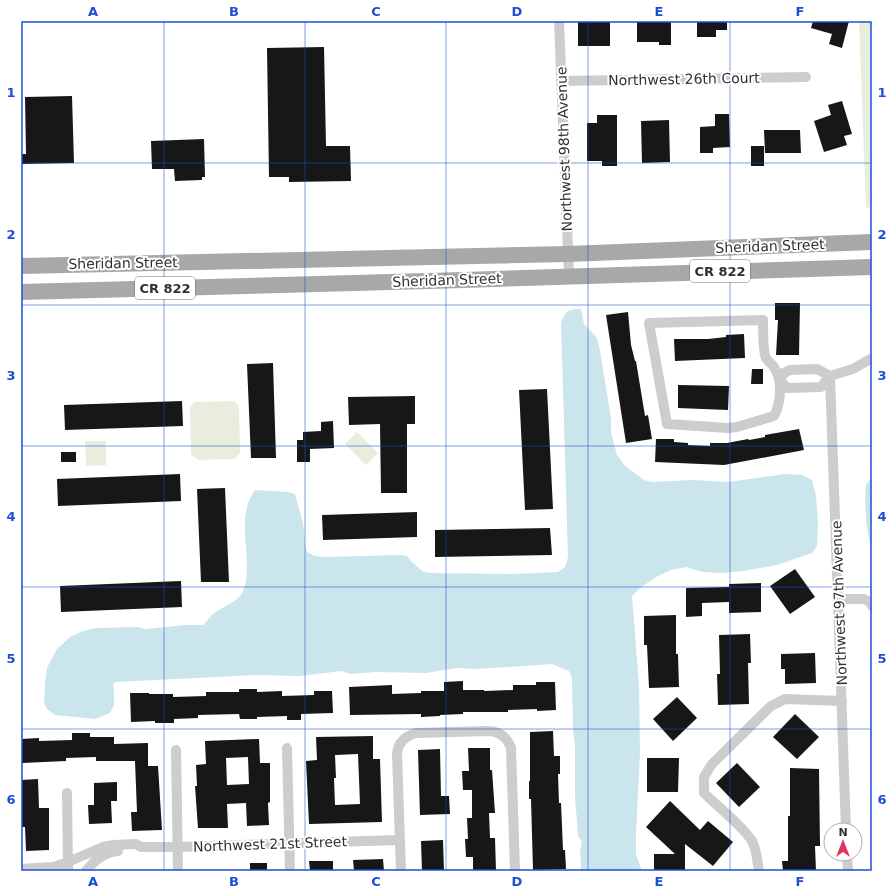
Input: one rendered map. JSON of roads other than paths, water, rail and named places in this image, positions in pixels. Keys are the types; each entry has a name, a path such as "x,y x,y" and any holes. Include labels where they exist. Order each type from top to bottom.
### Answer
{"main road":[{"name":"Sheridan Street","path":"21,266 568,254 872,242"},
{"name":"Sheridan Street","path":"21,292 872,267"}],"street":[{"name":"Northwest 98th Avenue","path":"559,21 569,276"},
{"name":"Northwest 26th Court","path":"561,82 806,76"},
{"path":"830,376 817,370 790,370 784,373 780,380 774,416 737,427 728,428 667,424 649,323 763,320 765,357 775,368 780,380 787,388 821,387 830,376 853,369 872,358"},
{"name":"Northwest 97th Avenue","path":"830,376 846,822"},
{"path":"839,599 864,599 871,603 872,606"},
{"path":"759,871 756,852 752,841 704,793 704,777 712,764 771,706 785,699 842,701"},
{"path":"400,871 397,754 399,746 404,739 416,733 492,731 504,737 509,744 511,751 515,871"},
{"path":"287,748 290,871"},
{"path":"176,750 178,871"},
{"path":"67,793 68,867"},
{"name":"Northwest 21st Street","path":"86,871 98,859 106,854 135,850 141,847 399,840"},
{"name":"Northwest 21st Street","path":"21,869 68,867 103,847 136,844 141,847"}],"water":[{"path":"581,309 584,324 597,338 611,418 611,432 617,455 626,467 644,480 652,482 692,480 729,482 785,474 802,475 812,480 816,496 818,523 817,546 812,553 777,565 744,571 723,573 702,572 686,567 671,570 656,577 640,588 632,596 639,685 640,753 636,855 642,871 581,871 580,852 582,842 578,836 575,797 575,746 573,730 572,678 569,671 552,664 476,669 456,668 426,673 375,672 350,674 342,671 299,676 257,675 115,682 113,685 114,705 110,713 95,719 55,715 47,709 44,703 47,668 57,649 70,637 83,631 96,628 138,627 145,629 186,625 204,625 212,615 239,597 244,589 246,577 246,513 249,501 255,490 288,492 295,494 303,525 307,552 315,556 407,556 422,571 429,573 514,574 558,572 565,567 568,557 561,323 566,313 570,310"},
{"path":"871,478 872,548 867,526 865,500 866,486"}]}
